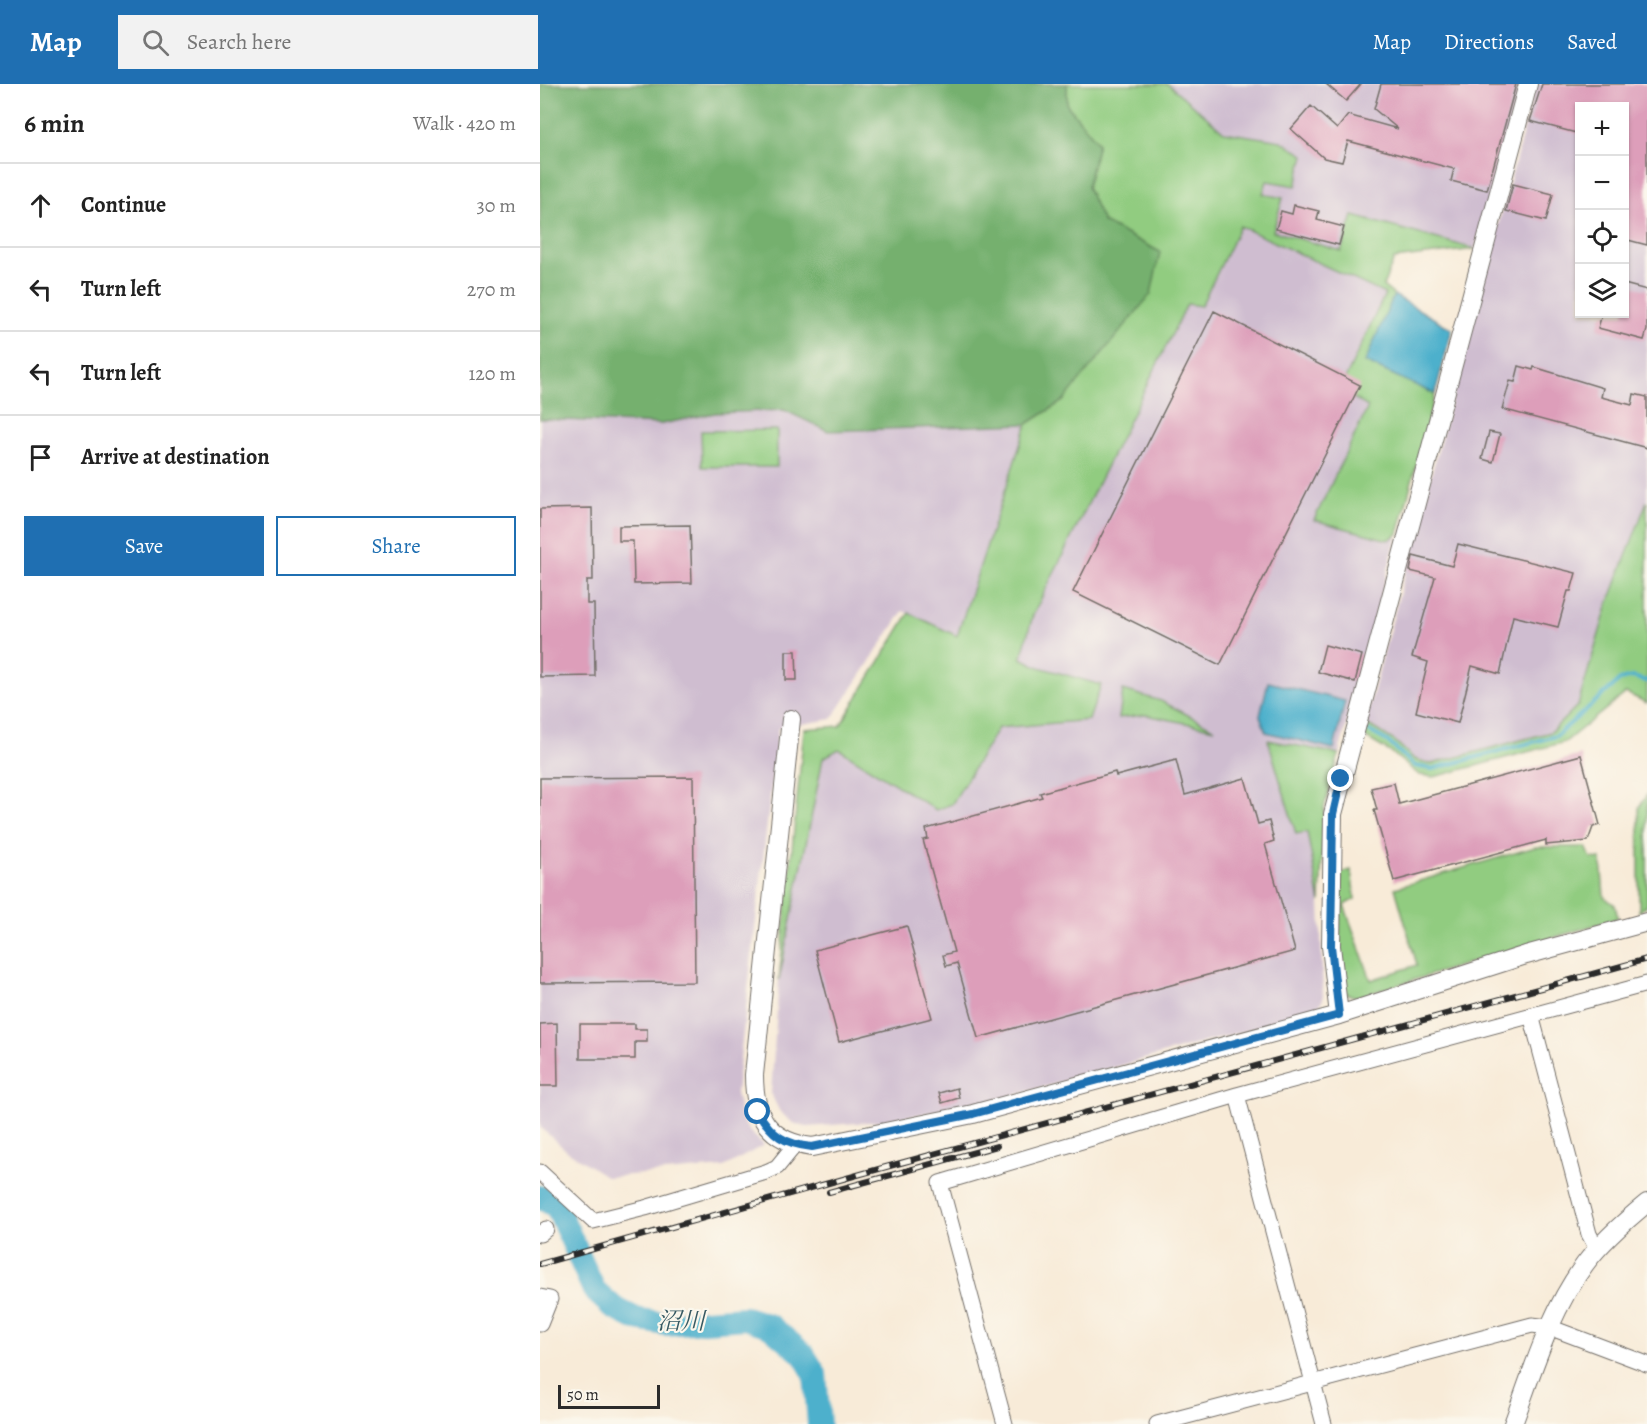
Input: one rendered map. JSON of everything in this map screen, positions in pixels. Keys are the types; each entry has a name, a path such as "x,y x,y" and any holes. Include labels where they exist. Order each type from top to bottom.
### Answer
{"street":[{"path":"1339,1015 1331,946 1333,814 1528,84"},
{"path":"791,719 753,1076 758,1112 767,1127 780,1138 795,1145 812,1147 830,1144 973,1114 1339,1015 1526,955 1647,922"},
{"path":"1005,1424 940,1183 1237,1095 1647,984"},
{"path":"1531,1015 1589,1234 1598,1249"},
{"path":"1237,1095 1324,1424"},
{"path":"540,1173 593,1221 766,1172 777,1167 795,1145"},
{"path":"1513,1424 1549,1328 1570,1286 1585,1264 1620,1225 1647,1203"},
{"path":"540,1297 550,1299 540,1324"},
{"path":"1157,1424 1532,1326 1549,1328 1647,1364"}],"shaded area":[{"path":"1168,84 1521,84 1475,249 1394,259 1383,286 1394,295 1366,362 1435,394 1324,808 1320,902 1323,999 1316,1011 994,1101 882,1121 807,1127 793,1123 780,1112 771,1094 779,980 822,758 839,749 936,810 998,728 1039,667 1020,658 1096,407 1249,178 1296,185 1281,141 1224,133"},
{"path":"1536,84 1647,84 1647,501 1608,604 1578,705 1551,732 1431,764 1414,759 1395,741 1365,723"},
{"path":"1029,403 1027,424 957,636 903,611 832,719 778,728 736,1093 742,1120 750,1132 764,1145 724,1167 607,1177 567,1151 540,1127 540,409"}],"green space":[{"path":"540,84 1067,84 1067,105 1098,143 1087,187 1103,222 1160,252 1151,294 1063,401 1027,424 828,431 784,410 715,413 662,424 540,419"},
{"path":"1067,84 1168,84 1224,132 1281,141 1304,155 1296,186 1267,181 1263,194 1283,198 1273,231 1341,251 1353,216 1475,249 1394,259 1383,286 1394,295 1366,362 1435,394 1398,534 1388,540 1314,520 1368,407 1340,390 1385,294 1240,226 1201,306 1187,304 1033,615 1021,658 1039,667 1101,685 1089,720 998,728 952,804 936,810 839,749 823,758 779,980 804,729 840,726 909,613 957,636 1027,424 1063,401 1160,252 1103,222 1087,187 1098,143 1067,105"},
{"path":"777,430 777,467 702,467 701,431"},
{"path":"1647,501 1647,703 1626,693 1565,742 1434,777 1419,775 1392,753 1363,736 1365,723 1395,741 1414,759 1431,764 1551,732 1578,705 1608,604"},
{"path":"1123,690 1161,701 1215,729 1146,715 1119,718"},
{"path":"1268,740 1339,754 1324,808 1320,902 1307,832 1296,834"},
{"path":"1647,794 1647,905 1639,912 1639,808"},
{"path":"1535,847 1586,847 1591,858 1601,859 1604,897 1615,905 1618,918 1357,997 1347,994 1339,980 1341,873 1351,870 1355,899 1344,905 1371,980 1417,965 1395,888"}],"water":[{"path":"1394,295 1452,329 1435,394 1365,362"},
{"path":"1268,682 1345,701 1334,749 1266,732 1260,716"}],"building":[{"path":"1326,84 1361,84 1346,101"},
{"path":"1381,84 1516,84 1487,190 1451,181 1454,169 1348,141 1342,162 1324,158 1291,129 1311,106 1337,129 1348,115 1398,129 1374,109"},
{"path":"1542,84 1647,84 1647,245 1629,240 1629,102 1575,102 1575,133 1530,121"},
{"path":"1513,184 1553,194 1546,221 1506,211"},
{"path":"1294,205 1319,211 1317,220 1344,227 1339,245 1276,229 1281,211 1292,214"},
{"path":"1629,285 1647,290 1647,330 1644,340 1598,328 1601,318 1629,318"},
{"path":"1214,311 1360,385 1220,665 1073,592"},
{"path":"1519,366 1533,370 1534,367 1603,388 1601,397 1632,405 1634,394 1647,397 1647,448 1502,409 1510,381 1515,382"},
{"path":"1489,432 1500,434 1493,462 1482,459"},
{"path":"592,508 593,580 587,580 587,604 594,604 595,676 540,677 540,509"},
{"path":"690,525 692,583 634,584 633,541 619,541 619,526"},
{"path":"1458,544 1576,573 1571,591 1568,591 1558,627 1513,616 1500,674 1472,666 1458,723 1416,712 1428,662 1412,657 1435,577 1410,571 1413,556 1452,566"},
{"path":"1325,645 1362,655 1355,682 1318,672"},
{"path":"786,651 796,651 797,680 786,680"},
{"path":"1581,755 1600,825 1593,827 1588,841 1546,845 1546,840 1394,881 1374,810 1377,810 1371,788 1394,783 1399,804"},
{"path":"1176,760 1185,795 1245,778 1258,824 1269,821 1274,841 1265,844 1295,951 978,1038 957,963 946,966 943,955 954,952 923,840 928,839 926,829 1042,797 1040,793 1115,772 1116,776"},
{"path":"693,777 695,982 540,983 540,778"},
{"path":"907,926 932,1018 839,1042 815,950"},
{"path":"557,1023 558,1086 540,1086 540,1024"},
{"path":"580,1024 635,1024 635,1029 647,1029 647,1042 635,1042 635,1059 580,1059"},
{"path":"957,1088 959,1098 942,1103 939,1093"}],"waterway":[{"path":"1369,731 1387,741 1415,766 1432,769 1556,736 1620,680 1632,677 1647,681"},
{"name":"沼川","path":"540,1197 557,1207 594,1290 614,1308 636,1319 665,1324 745,1318 770,1326 803,1354 815,1374 819,1424"}],"railway":[{"path":"540,1264 1647,959"},
{"path":"829,1192 997,1146"}],"route":[{"path":"758,1112 767,1127 780,1138 795,1145 812,1147 830,1144 973,1114 1339,1015 1331,946 1333,814 1341,779"}]}
